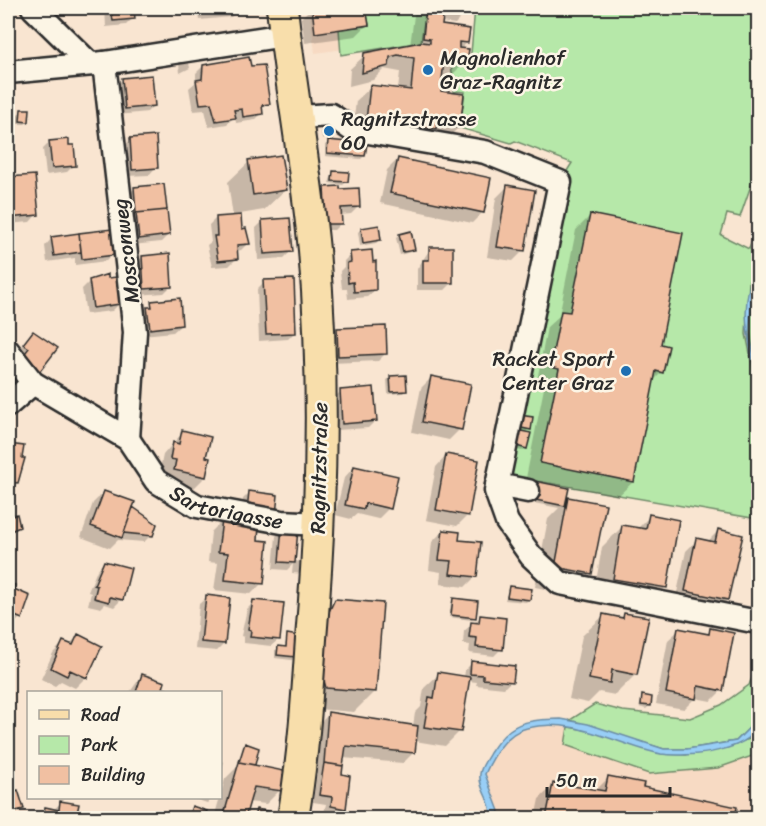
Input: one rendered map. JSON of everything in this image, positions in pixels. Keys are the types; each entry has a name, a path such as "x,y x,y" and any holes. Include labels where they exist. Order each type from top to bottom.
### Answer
{"main road":[{"name":"Ragnitzstraße","path":"284,21 299,117 314,253 322,433 320,524 301,770 293,819"}],"street":[{"path":"33,8 97,63"},
{"path":"8,72 97,63 284,21"},
{"name":"Mosconweg","path":"97,63 135,332 128,439"},
{"path":"299,117 330,115 351,129 485,152 560,182 496,488 507,522 531,556 560,583 759,622"},
{"name":"Sartorigasse","path":"8,351 33,383 128,439 156,481 198,506 282,522 320,524"},
{"path":"8,405 33,383"},
{"path":"496,488 528,491"}],"shaded area":[{"path":"309,8 412,8 409,40 315,53"},
{"path":"569,724 565,745 649,774 755,757 758,754 758,818 493,818 495,811 482,774 504,738 525,725"}],"green space":[{"path":"366,8 426,8 421,42 341,55 339,29 369,25"},
{"path":"475,8 758,8 758,165 740,217 727,214 721,235 749,249 753,238 758,245 758,266 749,281 746,334 758,393 758,519 508,476 560,182 572,163 515,141 511,143 460,128 465,92 454,91 451,63 470,65"},
{"path":"758,273 758,372 750,335 749,309 753,284"},
{"path":"758,663 758,719 736,741 687,749 664,749 570,720 595,704 623,711 690,718 721,705 749,685"},
{"path":"568,727 586,730 662,754 686,755 750,739 758,727 758,754 718,768 649,774 565,745"}],"water":[{"path":"758,266 758,273 753,282 749,334 758,372 758,393 749,345 746,313 751,282"},
{"path":"561,719 588,724 664,749 687,749 736,741 758,719 755,730 747,739 734,746 687,755 661,754 595,733 561,726 544,725 520,730 502,746 485,774 499,811 497,818 490,818 490,807 481,786 480,774 497,742 504,734 520,724"}],"building":[{"path":"111,8 134,8 135,19 113,21"},
{"path":"205,8 239,8 239,10 206,14"},
{"path":"312,8 366,8 369,25 315,33"},
{"name":"Magnolienhof Graz-Ragnitz","path":"426,8 444,8 442,25 470,29 468,43 459,42 459,48 469,49 467,62 444,59 441,91 464,94 460,128 437,125 437,129 366,121 370,85 411,90 414,58 398,55 390,57 389,66 362,73 364,53 421,42 430,43 430,39 423,38"},
{"path":"249,57 251,66 264,65 270,104 262,105 263,114 243,117 242,109 234,110 236,118 216,121 211,103 200,104 196,80 202,79 203,65"},
{"path":"152,75 155,106 125,109 122,78"},
{"path":"21,109 30,109 29,122 20,121"},
{"path":"156,136 158,168 132,170 130,138"},
{"path":"69,139 69,145 74,145 76,166 52,168 49,141"},
{"path":"328,140 367,144 365,156 327,153"},
{"path":"281,155 287,190 253,195 248,160"},
{"path":"398,158 491,178 484,213 390,193"},
{"path":"333,171 349,172 348,182 332,181"},
{"path":"35,175 39,215 8,218 8,177"},
{"path":"164,184 167,210 136,213 134,187"},
{"path":"507,185 535,190 525,251 497,247"},
{"path":"340,186 340,189 359,188 360,207 341,208 342,224 326,224 324,187"},
{"path":"167,210 170,235 139,239 136,213"},
{"name":"Racket Sport Center Graz","path":"590,214 683,233 661,344 669,346 663,373 656,371 634,482 540,463 559,369 550,367 561,311 570,312"},
{"path":"241,215 242,229 246,228 250,244 237,245 238,259 218,261 214,236 217,236 216,217"},
{"path":"290,218 293,252 264,254 262,220"},
{"path":"379,225 381,240 363,243 361,228"},
{"path":"112,229 115,255 82,259 79,233"},
{"path":"411,231 415,250 403,252 399,234"},
{"path":"79,233 81,252 54,256 51,237"},
{"path":"429,247 453,247 453,283 423,283 423,260 429,260"},
{"path":"372,250 373,262 376,261 376,290 354,292 353,282 348,283 347,263 351,262 350,252"},
{"path":"170,253 172,287 144,289 142,256"},
{"path":"108,274 108,278 117,277 120,304 93,308 89,280"},
{"path":"294,279 296,333 266,334 263,280"},
{"path":"180,298 182,325 150,329 147,307 152,307 151,301"},
{"path":"386,326 387,354 338,356 337,328"},
{"path":"33,331 58,348 37,375 19,361 29,348 23,344"},
{"path":"406,375 407,391 391,392 390,376"},
{"path":"431,376 471,384 462,430 422,422"},
{"path":"374,387 377,421 342,424 340,390"},
{"path":"519,415 533,417 531,430 517,427"},
{"path":"182,430 211,437 206,457 210,458 206,477 174,470 176,460 170,459 173,442 179,444"},
{"path":"516,430 531,433 527,449 513,445"},
{"path":"8,444 24,446 22,458 25,458 18,483 9,482 8,487"},
{"path":"446,454 479,460 469,516 436,510"},
{"path":"354,466 398,476 391,509 365,503 364,509 345,505"},
{"path":"530,480 569,488 565,506 526,498"},
{"path":"104,491 135,502 122,538 91,526"},
{"path":"249,491 278,495 276,515 247,511"},
{"path":"568,497 606,504 592,574 555,567"},
{"path":"133,507 157,524 153,536 124,533"},
{"path":"17,514 20,527 8,532 8,518"},
{"path":"649,514 679,520 667,588 613,579 622,525 646,529"},
{"path":"222,520 259,524 258,540 268,541 264,584 225,580 228,553 218,552"},
{"path":"282,527 298,529 295,563 279,562"},
{"path":"718,529 743,535 728,600 685,591 696,538 715,542"},
{"path":"443,530 460,532 459,540 481,542 477,577 450,574 452,561 439,560"},
{"path":"104,561 131,568 123,600 110,597 109,602 94,598 97,586 94,585"},
{"path":"8,582 15,585 14,589 30,596 22,619 8,613"},
{"path":"509,586 532,589 530,600 507,597"},
{"path":"206,595 230,598 225,644 201,642"},
{"path":"453,598 478,601 476,618 451,615"},
{"path":"335,599 383,603 376,692 326,688 321,669 327,616"},
{"path":"253,600 284,603 280,640 250,637 251,630 248,629"},
{"path":"624,613 649,617 637,675 612,670 610,683 589,679 603,614 623,618"},
{"path":"480,615 506,618 503,650 476,647 477,638 469,637 471,622 479,623"},
{"path":"678,628 709,634 710,628 734,633 723,691 698,686 696,699 666,693"},
{"path":"78,634 102,646 87,678 70,670 67,676 51,668 63,641 73,645"},
{"path":"287,634 299,636 296,657 277,655 278,646 286,647"},
{"path":"471,661 515,666 513,682 483,679 483,675 470,674"},
{"path":"438,672 470,677 461,732 424,727 429,697 434,698"},
{"path":"142,674 165,682 163,688 165,691 136,691"},
{"path":"642,695 652,697 651,706 641,705"},
{"path":"328,712 418,726 415,753 346,746 343,766 324,763"},
{"path":"245,743 259,748 255,765 239,762"},
{"path":"239,762 284,771 282,791 254,787 245,818 223,818"},
{"path":"324,763 343,766 342,774 350,776 346,809 331,806 332,797 319,795"},
{"path":"608,776 644,783 643,787 737,807 735,818 546,818 553,783 605,791"},
{"path":"18,790 24,809 8,813 8,793"},
{"path":"60,801 79,804 76,818 32,818 33,813 44,814 45,807 59,810"},
{"path":"192,806 207,811 204,818 188,818"},
{"path":"256,809 278,813 277,818 254,818"}],"place":[{"name":"Magnolienhof Graz-Ragnitz","path":"428,70"},
{"name":"Ragnitzstrasse 60","path":"329,131"},
{"name":"Racket Sport Center Graz","path":"626,371"}]}
